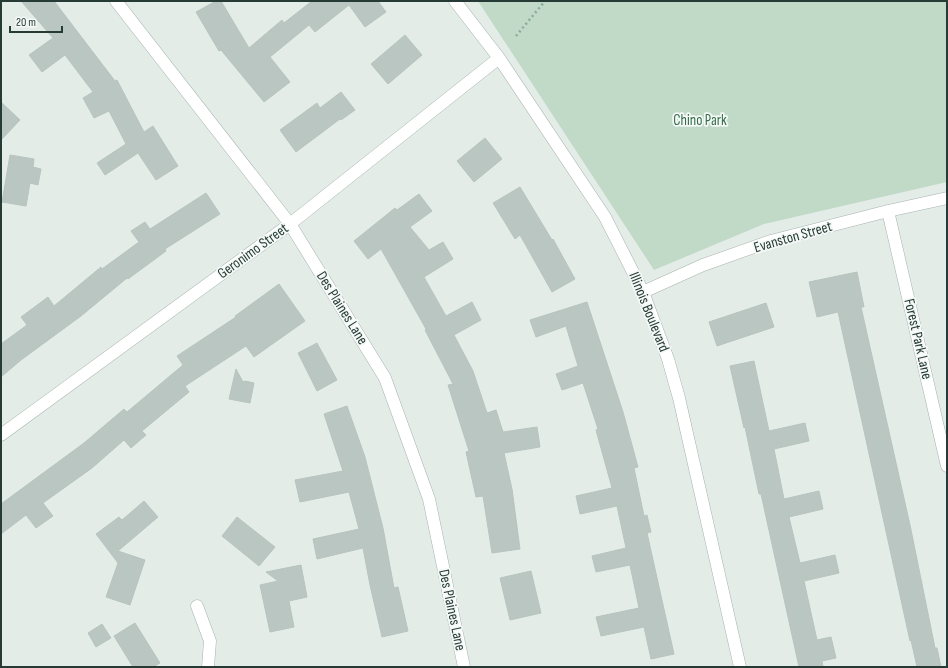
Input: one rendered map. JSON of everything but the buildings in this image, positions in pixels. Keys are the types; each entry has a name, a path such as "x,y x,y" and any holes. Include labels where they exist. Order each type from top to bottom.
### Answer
{"street":[{"name":"Des Plaines Lane","path":"116,1 290,224 385,378 429,498 464,667"},
{"name":"Illinois Boulevard","path":"455,1 499,58 605,217 643,292 668,359 679,398 740,667"},
{"name":"Geronimo Street","path":"1,435 290,224 499,58"},
{"name":"Evanston Street","path":"643,292 703,265 771,241 888,211 947,198"},
{"name":"Forest Park Lane","path":"888,211 947,466"},
{"path":"197,606 210,641 208,667"}],"path":[{"path":"516,36 545,1"}],"green space":[{"name":"Chino Park","path":"478,1 947,1 947,182 764,224 654,270"}]}
